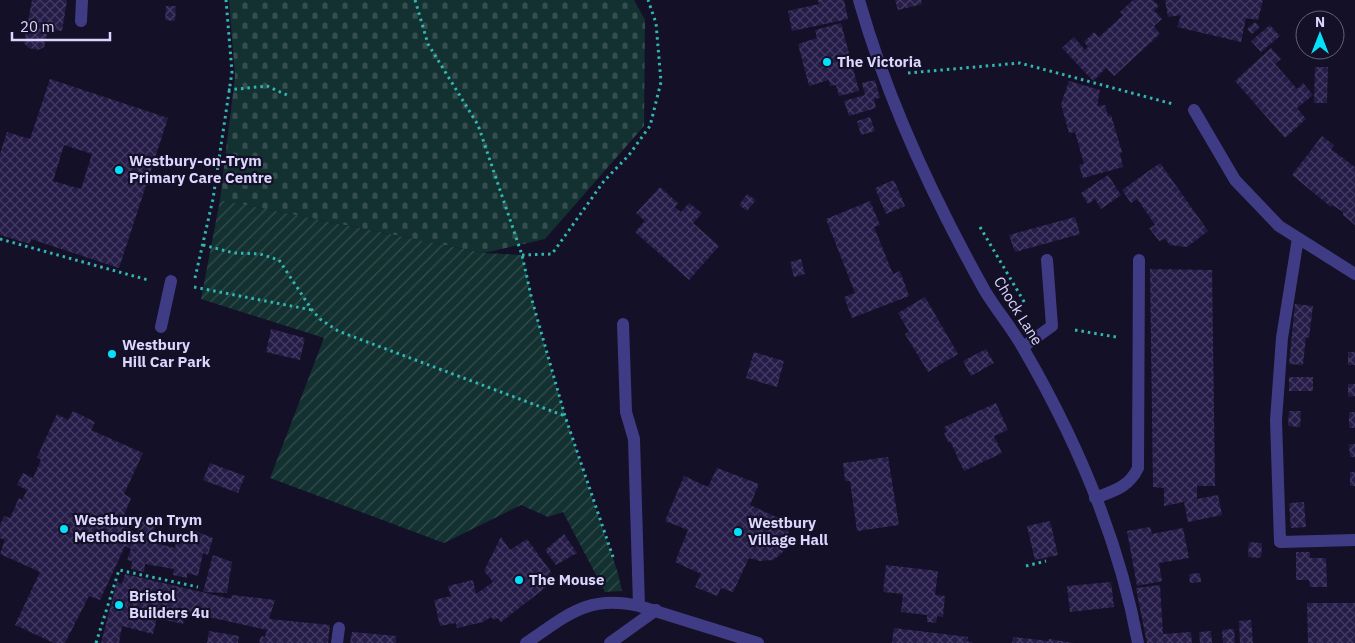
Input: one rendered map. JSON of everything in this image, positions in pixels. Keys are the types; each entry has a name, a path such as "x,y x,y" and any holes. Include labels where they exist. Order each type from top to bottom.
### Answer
{"street":[{"path":"81,21 82,0"},
{"name":"Chock Lane","path":"859,0 872,49 908,142 986,292 1023,347 1066,432 1095,498 1111,536 1138,643"},
{"path":"1194,110 1235,180 1279,226 1355,274"},
{"path":"1298,238 1282,338 1276,420 1280,542 1355,540"},
{"path":"1023,347 1047,329 1047,260"},
{"path":"1095,498 1121,489 1133,478 1138,468 1139,260"},
{"path":"161,327 170,283"},
{"path":"623,324 626,412 634,439 639,606"},
{"path":"526,643 571,613 595,602 625,603 656,610 758,643"},
{"path":"610,643 656,610"},
{"path":"337,643 339,628"}],"path":[{"path":"0,239 170,283 192,292 212,199 232,72 226,0"},
{"path":"415,0 428,44 478,125 522,254 532,300 565,416 614,561"},
{"path":"522,254 552,254 604,181 629,155 650,126 661,82 656,23 648,0"},
{"path":"911,82 907,73 1020,63 1194,110"},
{"path":"228,90 268,86 287,95"},
{"path":"978,224 1047,329 1139,341"},
{"path":"203,245 234,253 260,254 279,260 312,310 320,319 338,331 565,416"},
{"path":"193,287 312,310"},
{"path":"1026,566 1046,561"},
{"path":"96,643 119,570 198,587"}],"green space":[{"path":"229,0 634,0 645,20 644,126 545,239 484,253 220,200 235,76"},
{"path":"220,200 484,253 522,255 541,335 577,453 617,570 622,591 605,592 563,512 548,517 521,505 444,543 270,478 324,338 201,299"}],"building":[{"path":"32,0 67,0 62,31 48,29 44,47 38,50 29,48 24,43"},
{"path":"818,0 844,0 848,19 792,31 788,11 819,4"},
{"path":"895,0 921,0 922,4 898,10"},
{"path":"1133,0 1153,0 1159,6 1154,10 1162,19 1154,26 1160,34 1114,76 1106,68 1093,81 1062,48 1074,37 1085,50 1088,47 1084,42 1094,32 1099,37 1123,15 1120,12"},
{"path":"1165,0 1263,0 1258,20 1246,18 1241,42 1177,27 1181,15 1168,17"},
{"path":"166,6 176,6 175,21 165,20"},
{"path":"1255,22 1260,27 1252,34 1247,29"},
{"name":"The Victoria","path":"841,23 859,91 839,96 836,85 830,86 829,80 809,86 798,44 817,38 815,30"},
{"path":"1270,25 1280,36 1261,52 1251,41"},
{"path":"1271,48 1281,59 1275,64 1297,89 1303,83 1313,95 1297,108 1306,119 1285,138 1235,81"},
{"path":"1315,67 1328,67 1327,103 1314,103"},
{"name":"Westbury-on-Trym Primary Care Centre","path":"50,79 168,118 119,268 31,239 30,244 0,235 0,154 7,132 30,139","holes":["64,145 92,154 81,189 53,181"]},
{"path":"875,80 880,98 874,99 876,108 849,116 844,101 865,95 862,83"},
{"path":"1069,81 1100,90 1097,106 1105,105 1108,116 1111,115 1122,152 1120,154 1123,167 1083,178 1079,165 1084,164 1075,132 1069,133 1061,104"},
{"path":"870,117 875,131 861,135 857,121"},
{"path":"1322,136 1334,145 1331,149 1355,167 1355,225 1343,215 1343,212 1332,205 1331,207 1292,175"},
{"path":"1160,163 1208,231 1187,247 1170,245 1165,239 1159,241 1149,228 1155,225 1137,199 1131,203 1122,190"},
{"path":"1108,175 1121,195 1101,209 1095,199 1088,204 1081,193"},
{"path":"894,180 905,206 886,214 875,188"},
{"path":"660,187 678,203 675,207 681,212 689,203 702,213 693,223 719,246 689,280 635,232 645,221 636,213"},
{"path":"747,194 756,200 747,211 739,205"},
{"path":"870,201 880,225 874,227 893,274 900,271 909,296 852,318 844,297 855,293 826,219"},
{"path":"1075,217 1080,234 1015,252 1009,235"},
{"path":"801,259 805,274 794,277 790,262"},
{"path":"1150,269 1212,270 1215,486 1197,486 1197,499 1218,495 1222,515 1188,522 1184,502 1164,506 1164,488 1153,487"},
{"path":"925,297 958,354 928,372 905,334 909,332 898,313"},
{"path":"1295,304 1313,306 1309,338 1306,337 1303,365 1289,364"},
{"path":"271,329 305,338 300,360 266,352"},
{"path":"986,349 994,363 971,376 963,361"},
{"path":"754,352 784,361 777,387 746,378"},
{"path":"1348,352 1355,352 1355,365 1348,365"},
{"path":"1289,377 1313,377 1313,391 1289,391"},
{"path":"1348,384 1355,384 1355,396 1348,397"},
{"path":"996,403 1008,430 994,436 1002,453 964,471 950,441 948,442 944,433 947,432 944,427"},
{"name":"Westbury on Trym Methodist Church","path":"73,411 95,422 91,430 143,453 124,494 131,498 120,525 137,533 143,520 156,523 151,542 175,548 176,542 183,543 190,529 213,538 208,555 203,553 198,576 187,573 187,578 173,575 174,569 145,564 144,572 131,569 132,561 127,560 131,549 125,546 100,600 89,596 65,643 54,643 15,625 40,572 0,554 5,540 0,538 0,525 4,516 10,518 19,498 22,500 27,490 17,485 23,473 33,478 41,460 37,457 57,414 68,420"},
{"path":"1289,411 1301,411 1300,427 1288,426"},
{"path":"1349,412 1355,412 1355,428 1349,428"},
{"path":"1349,444 1355,444 1355,457 1350,457"},
{"path":"888,457 899,525 857,531 850,481 845,481 843,463"},
{"path":"210,463 245,476 238,493 203,480"},
{"name":"Westbury Village Hall","path":"717,468 759,484 750,505 785,521 789,534 788,546 780,555 773,560 760,561 749,558 733,592 721,588 717,596 695,587 701,574 675,562 688,530 665,521 684,476 708,487"},
{"path":"1350,472 1355,472 1355,486 1350,486"},
{"path":"1304,502 1306,527 1291,528 1289,503"},
{"path":"1050,521 1058,555 1035,560 1027,526"},
{"path":"1150,527 1152,534 1183,528 1189,558 1159,563 1162,581 1137,586 1127,531"},
{"path":"564,534 577,553 556,565 545,550"},
{"name":"The Mouse","path":"501,537 510,550 527,539 551,572 545,579 549,585 501,622 498,618 494,620 491,617 483,622 457,628 456,623 440,626 434,600 451,596 448,586 473,580 476,594 493,582 484,571"},
{"path":"1249,542 1262,543 1261,558 1248,557"},
{"path":"1296,552 1310,552 1310,558 1326,558 1327,587 1310,587 1309,580 1296,580"},
{"path":"213,555 232,562 227,593 203,592"},
{"path":"886,565 938,571 935,595 945,596 943,617 937,616 936,623 927,622 927,615 901,612 903,594 883,592"},
{"path":"1200,573 1201,582 1190,583 1189,574"},
{"path":"125,574 231,599 232,595 275,600 269,619 330,625 328,643 259,643 261,636 265,637 267,630 186,612 183,624 157,618 153,634 122,626 119,643 101,643 117,582 122,584"},
{"path":"1111,582 1114,607 1070,612 1067,586"},
{"path":"1160,585 1163,634 1191,632 1192,643 1147,643 1136,588"},
{"path":"1307,603 1355,603 1355,643 1308,643"},
{"path":"1251,620 1253,643 1240,643 1239,621"},
{"path":"894,628 968,637 967,641 973,643 892,643"},
{"path":"1234,629 1235,643 1223,643 1222,630"},
{"path":"209,631 239,636 238,643 207,643"},
{"path":"1211,631 1212,643 1200,643 1199,632"},
{"path":"352,632 396,636 396,643 350,643"},
{"path":"1013,637 1049,641 1049,639 1073,643 1012,643"}],"place":[{"name":"The Victoria","path":"827,62"},
{"name":"Westbury-on-Trym Primary Care Centre","path":"119,170"},
{"name":"Westbury Hill Car Park","path":"112,354"},
{"name":"Westbury on Trym Methodist Church","path":"64,529"},
{"name":"Westbury Village Hall","path":"738,532"},
{"name":"The Mouse","path":"519,580"},
{"name":"Bristol Builders 4u","path":"119,605"}]}
